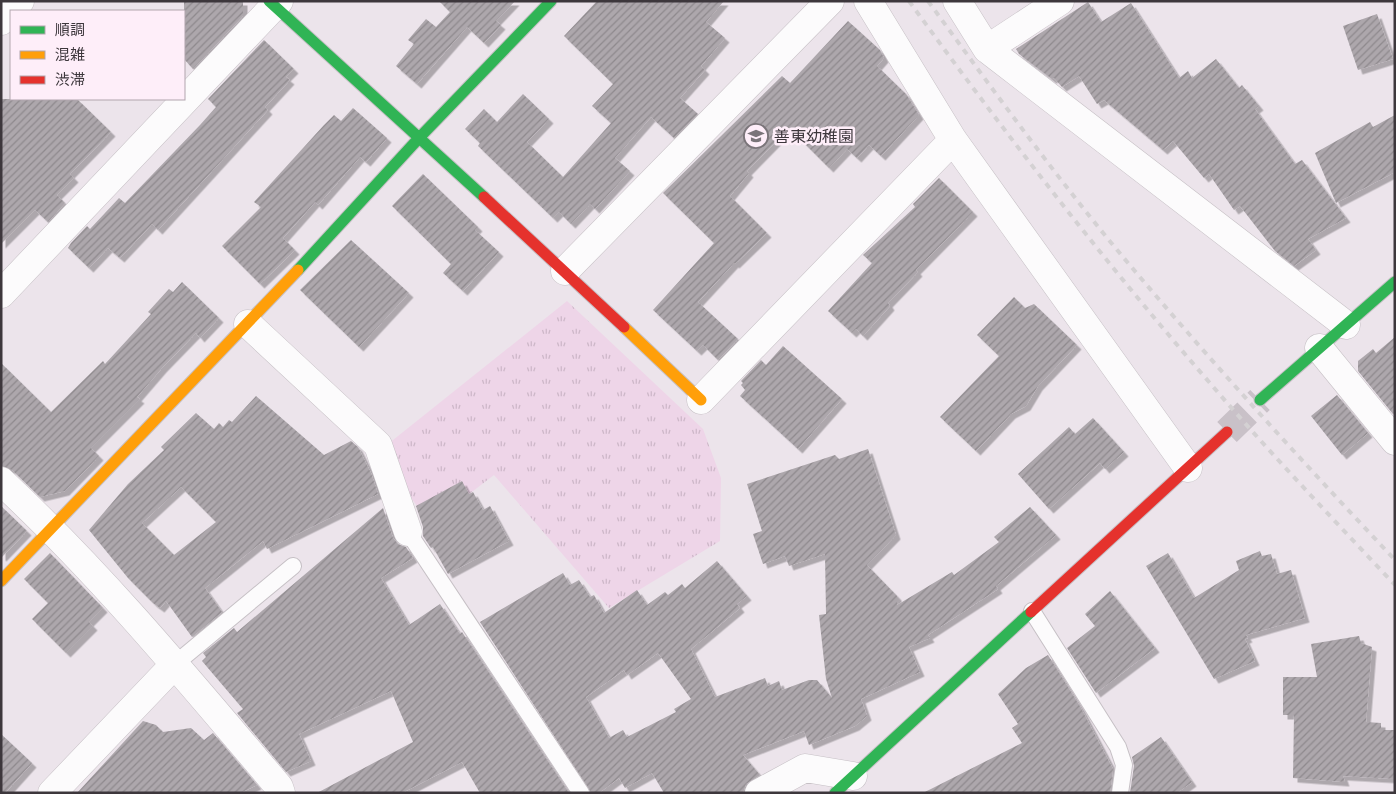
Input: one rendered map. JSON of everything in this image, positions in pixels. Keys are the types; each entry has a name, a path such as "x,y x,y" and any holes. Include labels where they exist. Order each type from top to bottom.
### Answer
{"street":[{"path":"1,582 248,324 419,138 550,1"},
{"path":"565,271 830,1"},
{"path":"868,1 954,140 1188,468"},
{"path":"957,1 987,49 1346,325"},
{"path":"987,49 1060,1"},
{"path":"185,98 274,3 565,271 701,400 954,140"},
{"path":"1,21 10,12"},
{"path":"1,294 183,100"},
{"path":"1260,400 1395,282"},
{"path":"248,324 378,445 408,532"},
{"path":"1319,348 1395,441"},
{"path":"758,793 805,768 844,784 1227,432"},
{"path":"1,481 51,528 175,664 279,787 281,793"},
{"path":"52,793 175,664"}],"lane":[{"path":"408,532 581,793"},
{"path":"175,664 293,566"},
{"path":"1032,611 1118,747 1124,765 1120,793"}],"green space":[{"path":"567,301 703,429 721,478 720,541 609,608 494,475 430,524 378,452"}],"building":[{"path":"184,1 243,1 243,16 193,69 185,60"},
{"path":"439,1 515,1 496,21 501,25 484,43 467,27 417,84 396,66 414,44 408,40 426,19 436,27 450,12"},
{"path":"597,1 724,1 706,22 725,38 701,66 705,70 680,98 698,114 674,138 651,117 615,158 630,171 595,209 590,204 571,224 559,212 553,218 478,146 480,143 465,129 484,109 497,122 523,94 549,119 527,142 563,177 611,123 592,106 613,84 564,36"},
{"path":"1088,2 1101,22 1131,3 1179,78 1188,71 1192,78 1216,59 1239,88 1242,85 1259,106 1255,109 1295,164 1302,160 1346,218 1308,239 1316,250 1294,266 1275,251 1240,206 1234,210 1209,174 1204,178 1173,141 1163,150 1104,100 1097,104 1079,76 1062,87 1054,78 1052,79 1019,54 1016,49"},
{"path":"1377,14 1393,59 1358,70 1343,26"},
{"path":"848,21 880,50 884,58 877,66 906,94 919,115 881,156 869,145 857,158 847,149 829,168 789,128 747,171 749,173 730,196 767,233 734,263 698,302 738,339 718,360 703,345 697,351 653,310 714,243 663,193 782,76 790,83"},
{"path":"264,40 294,69 286,77 290,80 265,107 268,110 158,230 152,224 120,258 108,248 89,268 68,248 71,243 87,226 90,229 119,198 125,203 200,125 216,107 208,99"},
{"path":"1,99 78,100 111,132 70,174 74,178 57,195 65,203 48,222 35,210 1,244"},
{"path":"353,108 387,138 366,162 360,157 318,205 315,202 283,238 295,250 260,284 222,246 261,207 254,202 324,125 334,115 341,121"},
{"path":"1395,115 1395,172 1336,203 1315,153 1370,122 1373,127"},
{"path":"423,174 478,227 475,230 499,252 463,291 443,273 451,264 392,206"},
{"path":"939,178 973,212 916,270 918,272 888,303 890,306 863,336 856,329 852,333 828,311 872,263 863,255 915,207 913,204"},
{"path":"351,240 409,293 359,347 300,290"},
{"path":"182,282 219,318 200,338 196,333 162,368 137,397 140,399 91,448 99,456 65,491 40,497 12,470 1,466 1,363 51,412 103,361 105,364 151,314 148,312 169,289 173,292"},
{"path":"1014,297 1025,308 1034,304 1077,345 1038,386 1026,406 1011,414 976,451 940,417 999,356 977,335"},
{"path":"1395,337 1395,412 1393,414 1358,371 1358,361 1373,349 1376,353"},
{"path":"783,346 842,399 798,449 740,396 745,390 741,385 743,383 741,381 761,360 766,365"},
{"path":"1337,395 1368,433 1342,455 1311,416"},
{"path":"256,396 324,455 351,441 358,447 371,473 378,494 267,549 263,541 205,588 222,612 192,637 166,601 160,608 153,603 128,578 89,530 128,484 164,450 161,447 196,413 214,429 219,423 223,427 229,420 232,422","holes":["181,487 216,522 174,555 142,523"]},
{"path":"1093,418 1124,452 1105,469 1100,463 1049,509 1018,474 1069,427 1075,434"},
{"path":"868,449 896,535 867,565 897,596 897,605 952,572 954,575 999,542 994,537 1030,507 1056,535 996,586 998,589 928,635 930,638 909,647 920,672 861,699 867,716 855,726 809,745 804,731 743,755 760,775 746,784 743,793 664,793 652,773 625,788 619,778 599,793 591,793 480,622 563,573 570,585 579,580 590,597 594,595 604,613 637,590 647,605 665,592 668,595 682,584 685,588 717,561 747,596 737,604 740,608 691,649 715,697 765,678 768,686 779,681 782,690 809,680 817,680 832,698 826,679 819,615 826,614 825,554 789,566 785,556 763,564 753,534 762,531 747,484 835,455 839,459","holes":["658,653 691,699 674,709 676,712 627,737 623,730 609,738 586,697 624,670 627,675"]},
{"path":"462,481 469,494 473,492 483,510 490,506 509,541 448,574 433,547 431,548 423,536 423,527 416,506"},
{"path":"1,506 27,531 2,557 1,556"},
{"path":"383,508 393,538 398,544 406,547 413,558 381,578 409,625 440,604 460,634 462,632 569,793 480,793 462,762 402,793 317,793 413,742 391,691 299,734 311,761 286,772 237,713 243,709 202,661 206,657 203,653 234,628 237,632"},
{"path":"1260,551 1262,556 1271,554 1277,574 1291,570 1305,618 1246,635 1248,638 1245,639 1255,661 1214,679 1146,566 1168,553 1194,598 1239,570 1236,561"},
{"path":"50,553 103,608 89,622 93,626 66,653 32,619 48,603 24,579"},
{"path":"1110,591 1155,648 1096,693 1067,648 1095,626 1085,614"},
{"path":"1359,636 1361,643 1372,647 1366,722 1381,723 1381,730 1395,730 1395,779 1343,776 1345,782 1293,778 1294,715 1283,715 1283,677 1317,677 1311,644"},
{"path":"1048,655 1081,708 1113,769 1110,793 923,793 1022,743 1012,728 1018,724 998,694 1026,668"},
{"path":"143,721 156,725 163,732 191,728 204,740 213,733 257,785 240,793 77,793"},
{"path":"1,734 32,763 5,793 1,793"},
{"path":"1161,737 1192,782 1177,793 1130,793 1134,766 1132,757"}],"tunnel":[{"path":"1227,432 1260,400"}],"railway":[{"path":"909,1 1018,147 1170,336 1301,485 1395,585"},
{"path":"928,1 1042,155 1113,245 1251,404 1395,560"}],"traffic: fast":[{"path":"269,1 484,197"},
{"path":"298,270 419,138 551,1"},
{"path":"1260,400 1395,282"},
{"path":"835,793 1031,612"}],"traffic: slow":[{"path":"1,581 298,270"},
{"path":"624,327 701,400"}],"traffic: jam":[{"path":"484,197 624,327"},
{"path":"1031,612 1227,432"}],"place":[{"name":"善東幼稚園","path":"756,136"}]}
